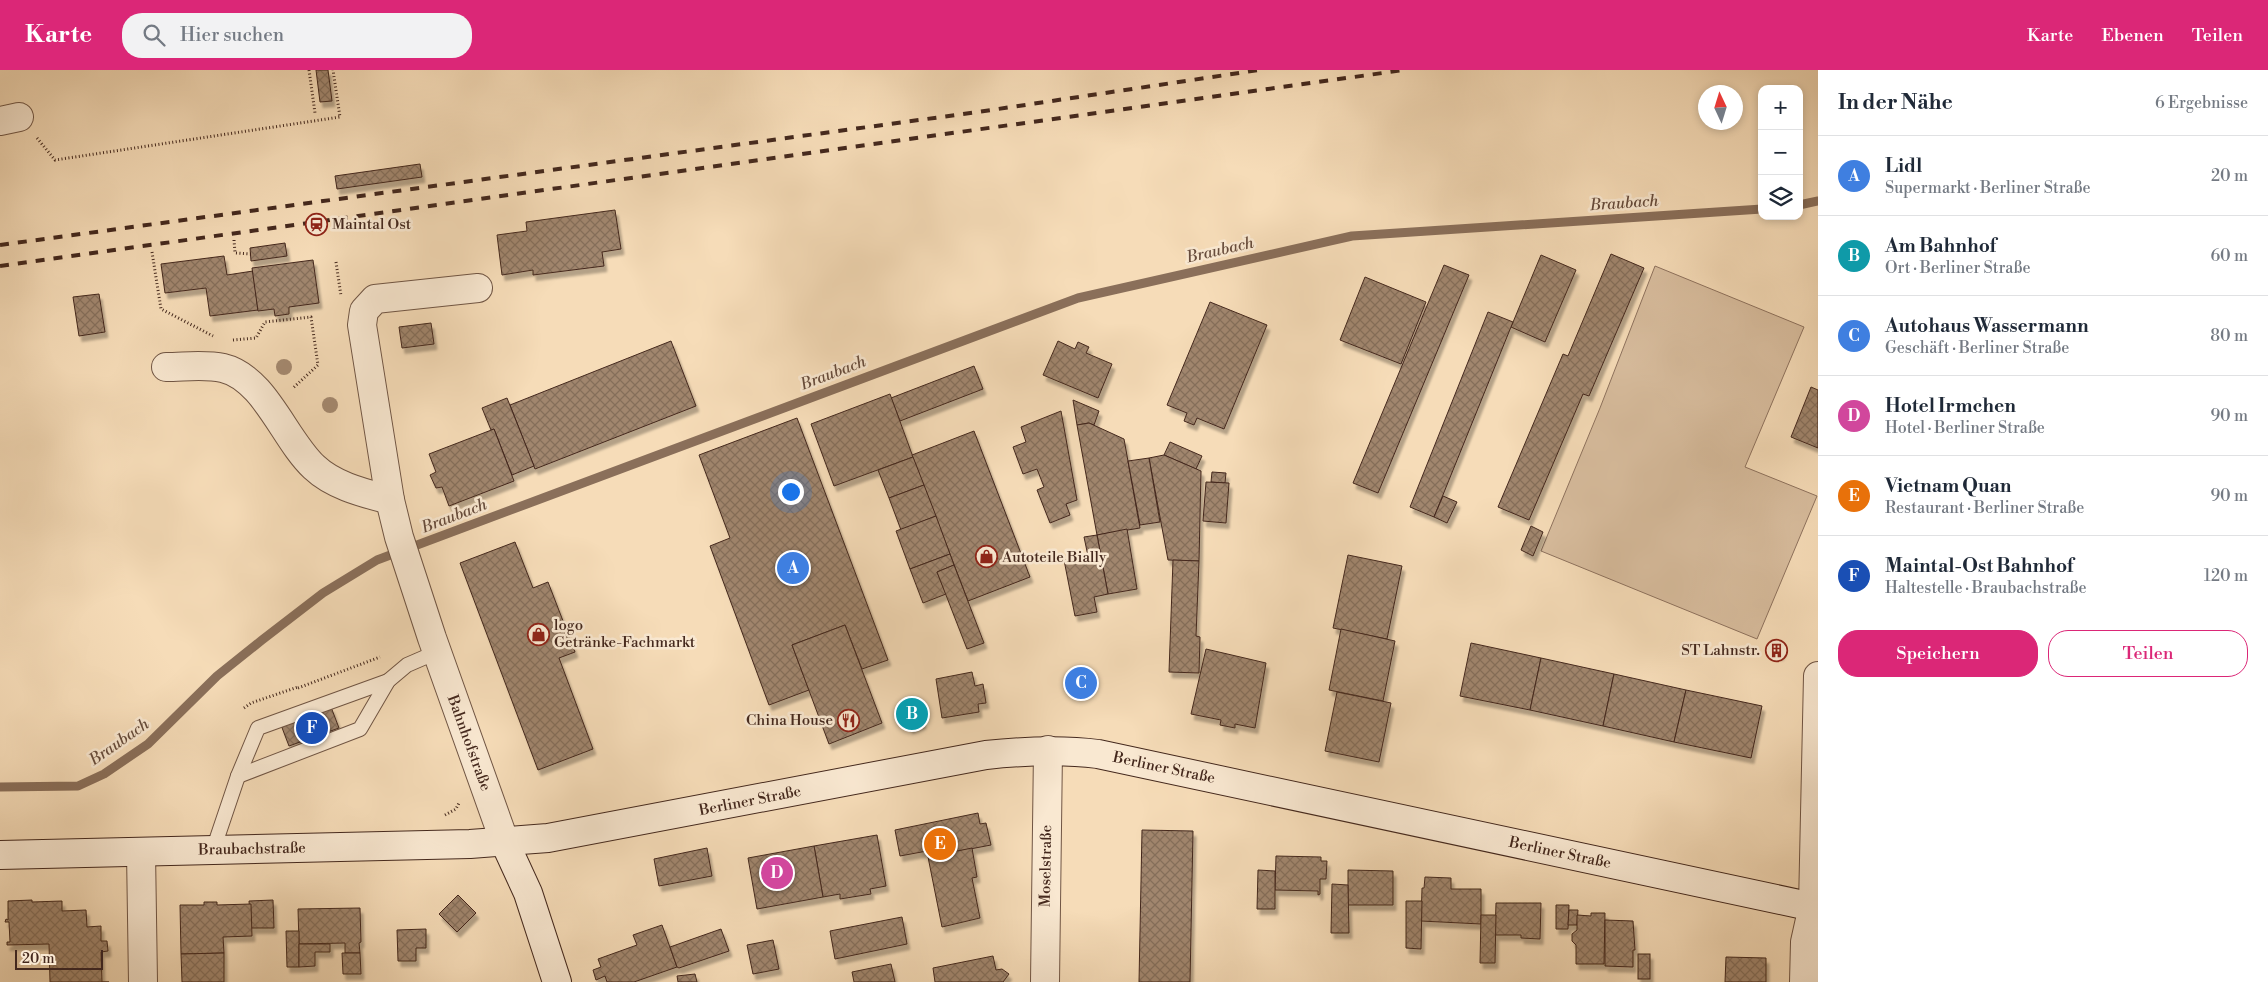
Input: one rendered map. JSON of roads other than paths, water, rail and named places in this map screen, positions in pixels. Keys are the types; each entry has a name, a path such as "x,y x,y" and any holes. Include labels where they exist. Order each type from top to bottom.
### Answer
{"street":[{"name":"Bahnhofstraße","path":"478,288 375,299 364,311 362,325 390,500 399,537 437,652 505,842 528,893 557,982"},
{"path":"166,367 223,368 241,376 258,390 298,451 314,468 356,491 390,500"},
{"path":"1804,982 1805,942 1815,907 1818,676"},
{"name":"Berliner Straße","path":"505,842 563,836 986,755 1048,750 1098,754 1815,907"},
{"name":"Moselstraße","path":"1045,982 1048,750"},
{"name":"Braubachstraße","path":"0,855 505,842"},
{"path":"141,852 143,982"}],"lane":[{"path":"238,776 360,729 388,681 407,665 437,652"},
{"path":"213,850 238,776 258,728 388,681"}],"waterway":[{"name":"Braubach","path":"1803,204 1818,201"},
{"name":"Braubach","path":"0,787 78,786 104,774 148,744 217,676 262,640 323,593 377,560 1078,298 1352,236 1758,209"}],"railway":[{"path":"0,245 978,112 1259,70"},
{"path":"0,266 1404,70"}],"place":[{"name":"Maintal Ost","path":"316,224"},
{"name":"Autoteile Bially","path":"986,557"},
{"name":"Lidl","path":"793,568"},
{"name":"logo Getränke-Fachmarkt","path":"538,634"},
{"name":"ST Lahnstr.","path":"1776,650"},
{"name":"Autohaus Wassermann","path":"1081,683"},
{"name":"Am Bahnhof","path":"912,714"},
{"name":"China House","path":"849,720"},
{"name":"Maintal-Ost Bahnhof","path":"312,728"},
{"name":"Vietnam Quan","path":"940,844"},
{"name":"Hotel Irmchen","path":"777,873"}]}
